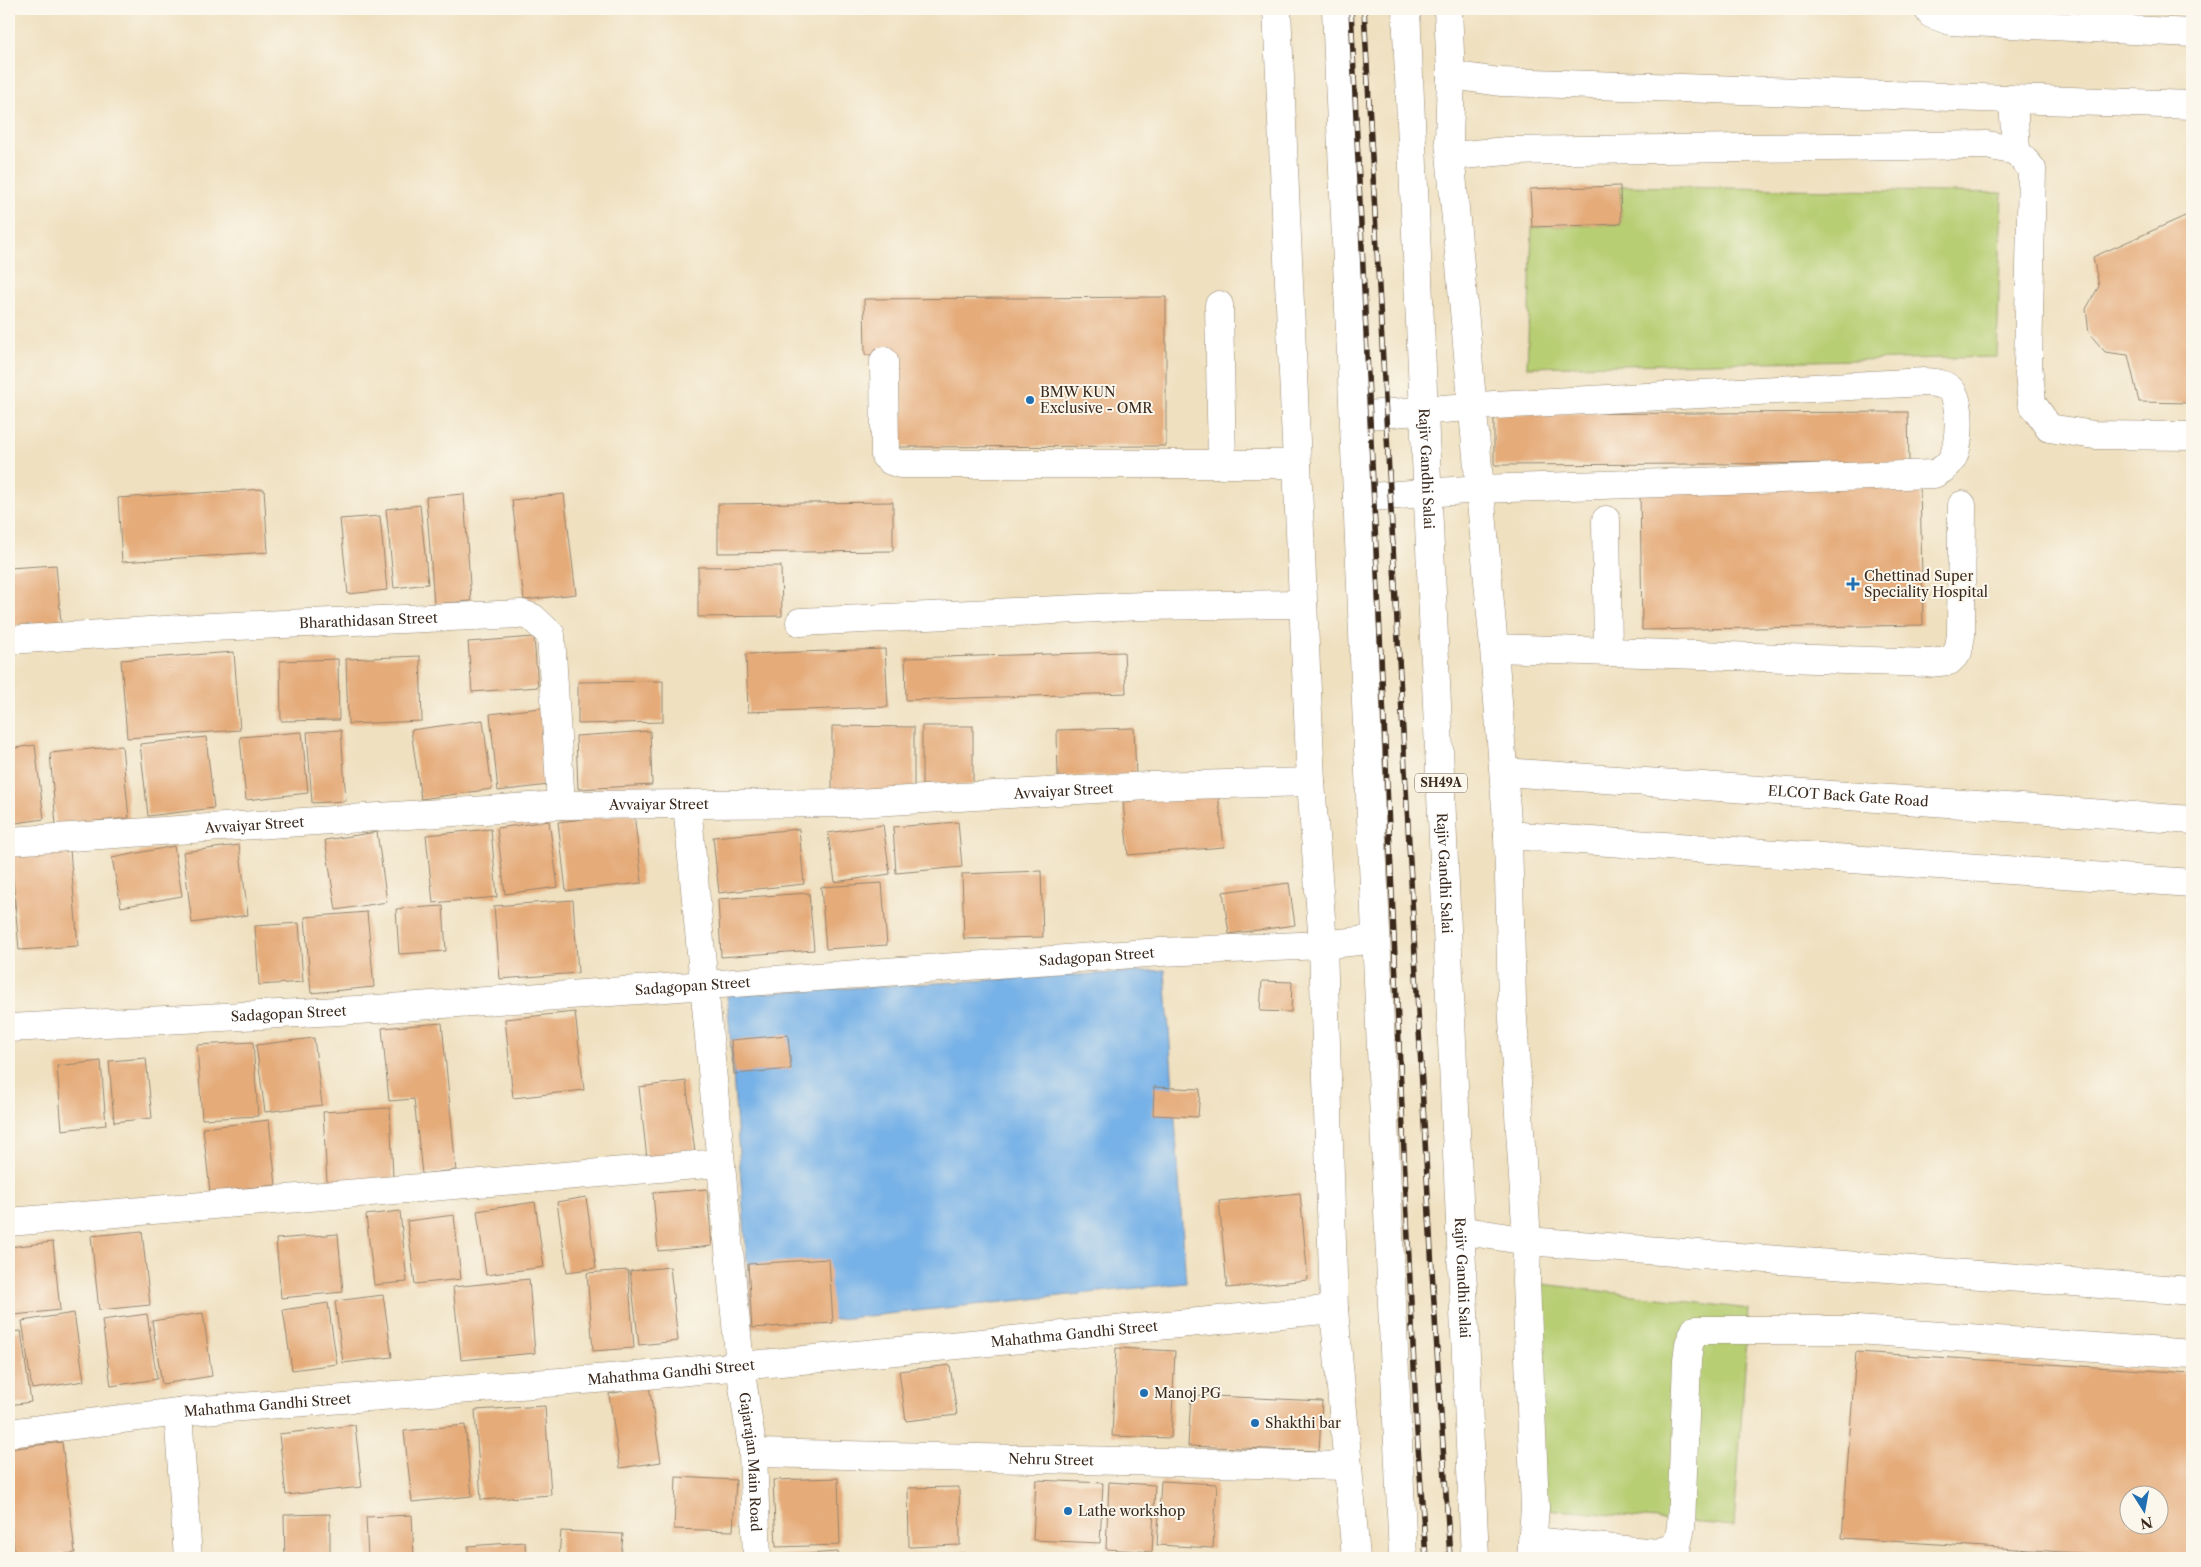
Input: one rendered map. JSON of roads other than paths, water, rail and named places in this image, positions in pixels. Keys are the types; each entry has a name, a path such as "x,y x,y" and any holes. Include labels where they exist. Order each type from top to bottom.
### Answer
{"street":[{"path":"1277,9 1311,782 1323,945 1334,1309 1356,1558"},
{"path":"1336,9 1404,1558"},
{"name":"Rajiv Gandhi Salai","path":"1406,9 1475,1558"},
{"path":"1448,9 1451,75 1449,141 1452,156 1494,648 1508,835 1512,1002 1527,1241 1526,1282 1536,1508 1532,1550 1656,1553 1677,1546 1681,1527 1687,1360 1695,1330 1857,1330 2192,1354"},
{"path":"1928,9 1931,14 1950,21 2192,34"},
{"path":"1451,75 1500,82 2192,105"},
{"path":"2013,100 2016,151"},
{"path":"1452,156 1508,151 1987,145 2016,151 2032,169 2028,364 2032,403 2049,428 2094,435 2192,436"},
{"path":"1219,305 1222,464"},
{"path":"884,362 885,456 891,461 900,464 1297,464"},
{"path":"1354,416 1472,406 1925,382 1942,383 1951,390 1956,400 1958,413 1957,443 1953,458 1945,468 1934,474 1480,489 1357,498"},
{"path":"1494,648 1920,662 1949,661 1958,652 1961,635 1962,505"},
{"path":"1606,520 1608,652"},
{"path":"800,622 1142,606 1303,604"},
{"name":"Bharathidasan Street","path":"9,640 230,626 522,614 533,618 550,635 561,805"},
{"name":"ELCOT Back Gate Road","path":"1504,772 2192,820"},
{"name":"Avvaiyar Street","path":"9,841 561,805 856,803 1148,786 1311,782"},
{"name":"Gajarajan Main Road","path":"687,804 740,1366 753,1453 756,1558"},
{"path":"1508,835 2192,883"},
{"name":"Sadagopan Street","path":"9,1028 376,1009 1161,952 1323,945 1376,939"},
{"path":"9,1222 720,1163"},
{"path":"1460,1230 1527,1241 2192,1291"},
{"name":"Mahathma Gandhi Street","path":"9,1433 178,1412 740,1366 1334,1309"},
{"path":"178,1412 188,1558"},
{"name":"Nehru Street","path":"753,1453 1348,1466"}],"water":[{"path":"1165,970 1186,1283 752,1328 727,995"}],"railway":[{"path":"1351,9 1417,1432 1426,1558"},
{"path":"1364,9 1432,1270 1450,1558"}],"place":[{"name":"BMW KUN Exclusive - OMR","path":"1030,400"},
{"name":"Chettinad Super Speciality Hospital","path":"1853,584"},
{"name":"Manoj PG","path":"1144,1393"},
{"name":"Shakthi bar","path":"1255,1423"},
{"name":"Lathe workshop","path":"1068,1511"}]}
